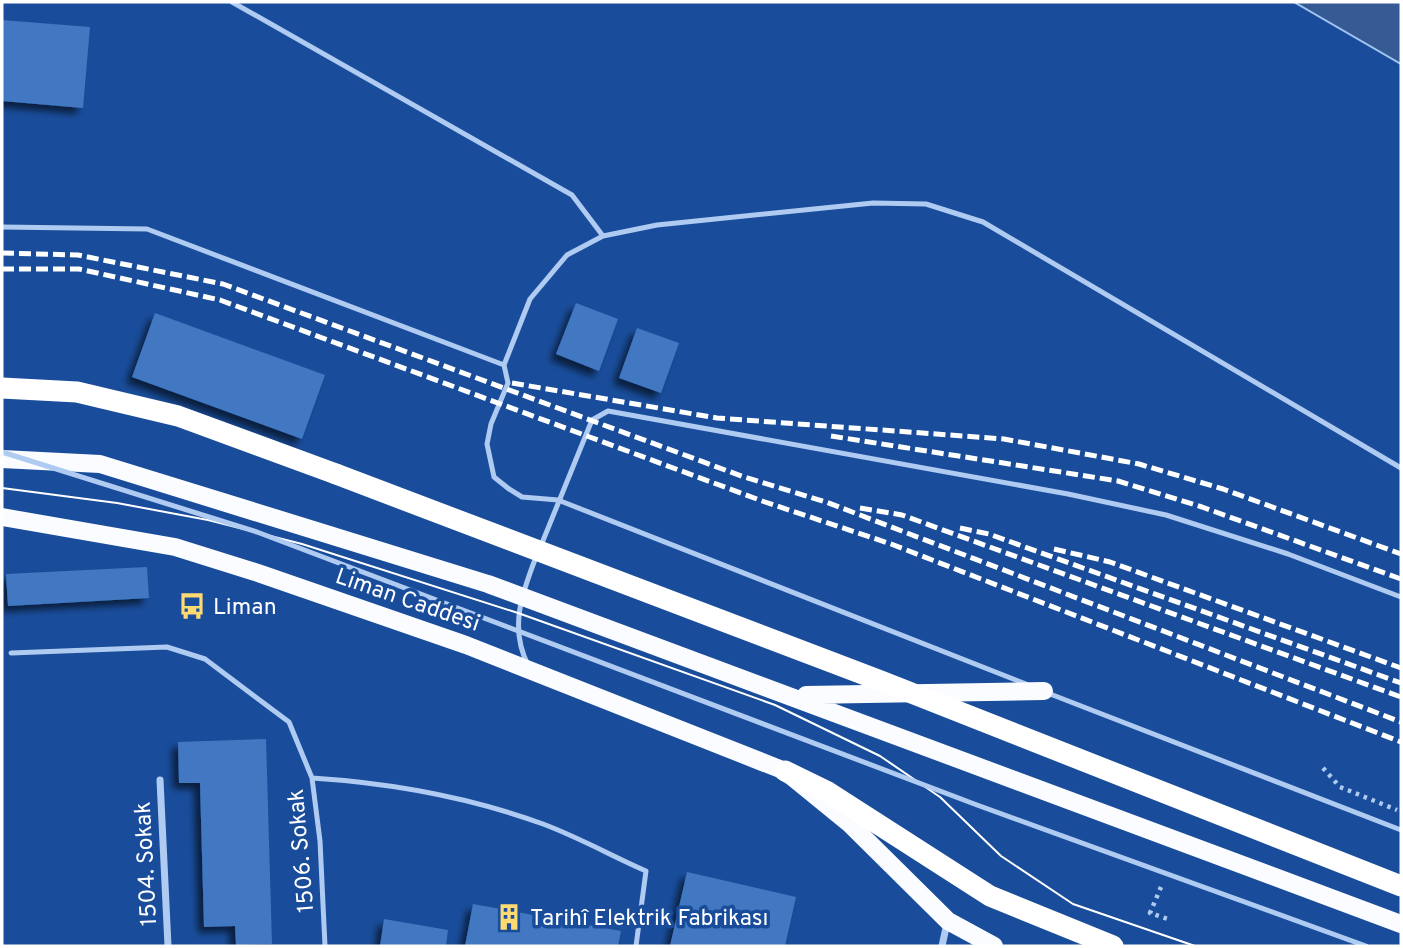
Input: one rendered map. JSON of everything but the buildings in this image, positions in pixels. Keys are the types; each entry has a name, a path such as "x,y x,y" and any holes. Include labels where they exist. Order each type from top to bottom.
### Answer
{"highway":[{"path":"2,388 77,392 177,416 881,681 1401,887"},
{"path":"785,771 828,792 990,897 1113,946"}],"main road":[{"path":"2,459 100,464 521,595 1401,924"},
{"name":"Liman Caddesi","path":"2,517 175,547 336,600 531,671 785,771 850,824 948,921 993,946"},
{"path":"794,696 1044,691"}],"street":[{"name":"1504. Sokak","path":"160,780 168,946"},
{"path":"942,946 948,921"}],"lane":[{"path":"232,2 572,195 603,236"},
{"path":"1401,468 983,222 926,204 873,203 657,225 603,236 566,254 530,299 504,365 508,383 491,424 487,444 490,469 494,477 522,497 558,500 1401,830"},
{"path":"2,227 146,229 504,365"},
{"path":"531,671 522,654 517,622 521,595 592,420 608,411 1068,494 1166,515 1288,554 1401,597"},
{"path":"2,452 257,532 977,804 1367,946"},
{"name":"1506. Sokak","path":"11,653 167,647 205,659 289,722 312,778 320,841 325,946"},
{"path":"312,778 375,782 544,824 646,871 636,946"}],"path":[{"path":"1323,768 1340,787 1401,812"}],"water":[{"path":"1294,2 1401,2 1401,64"}],"tram line":[{"path":"2,488 117,503 208,520 302,544 518,613 775,705 880,756 940,797 1001,856 1073,904 1195,946"}],"railway":[{"path":"2,253 78,255 223,284 744,477 826,502 1401,722"},
{"path":"2,269 79,269 220,300 765,502 891,544 1401,742"},
{"path":"512,383 717,418 1004,439 1139,464 1223,489 1401,554"},
{"path":"831,436 1118,481 1202,507 1401,579"},
{"path":"860,508 902,515 1401,697"},
{"path":"960,528 989,534 1401,683"},
{"path":"1054,549 1110,562 1401,668"}],"place":[{"name":"Liman","path":"192,606"},
{"name":"Tarihî Elektrik Fabrikası","path":"509,917"}]}
